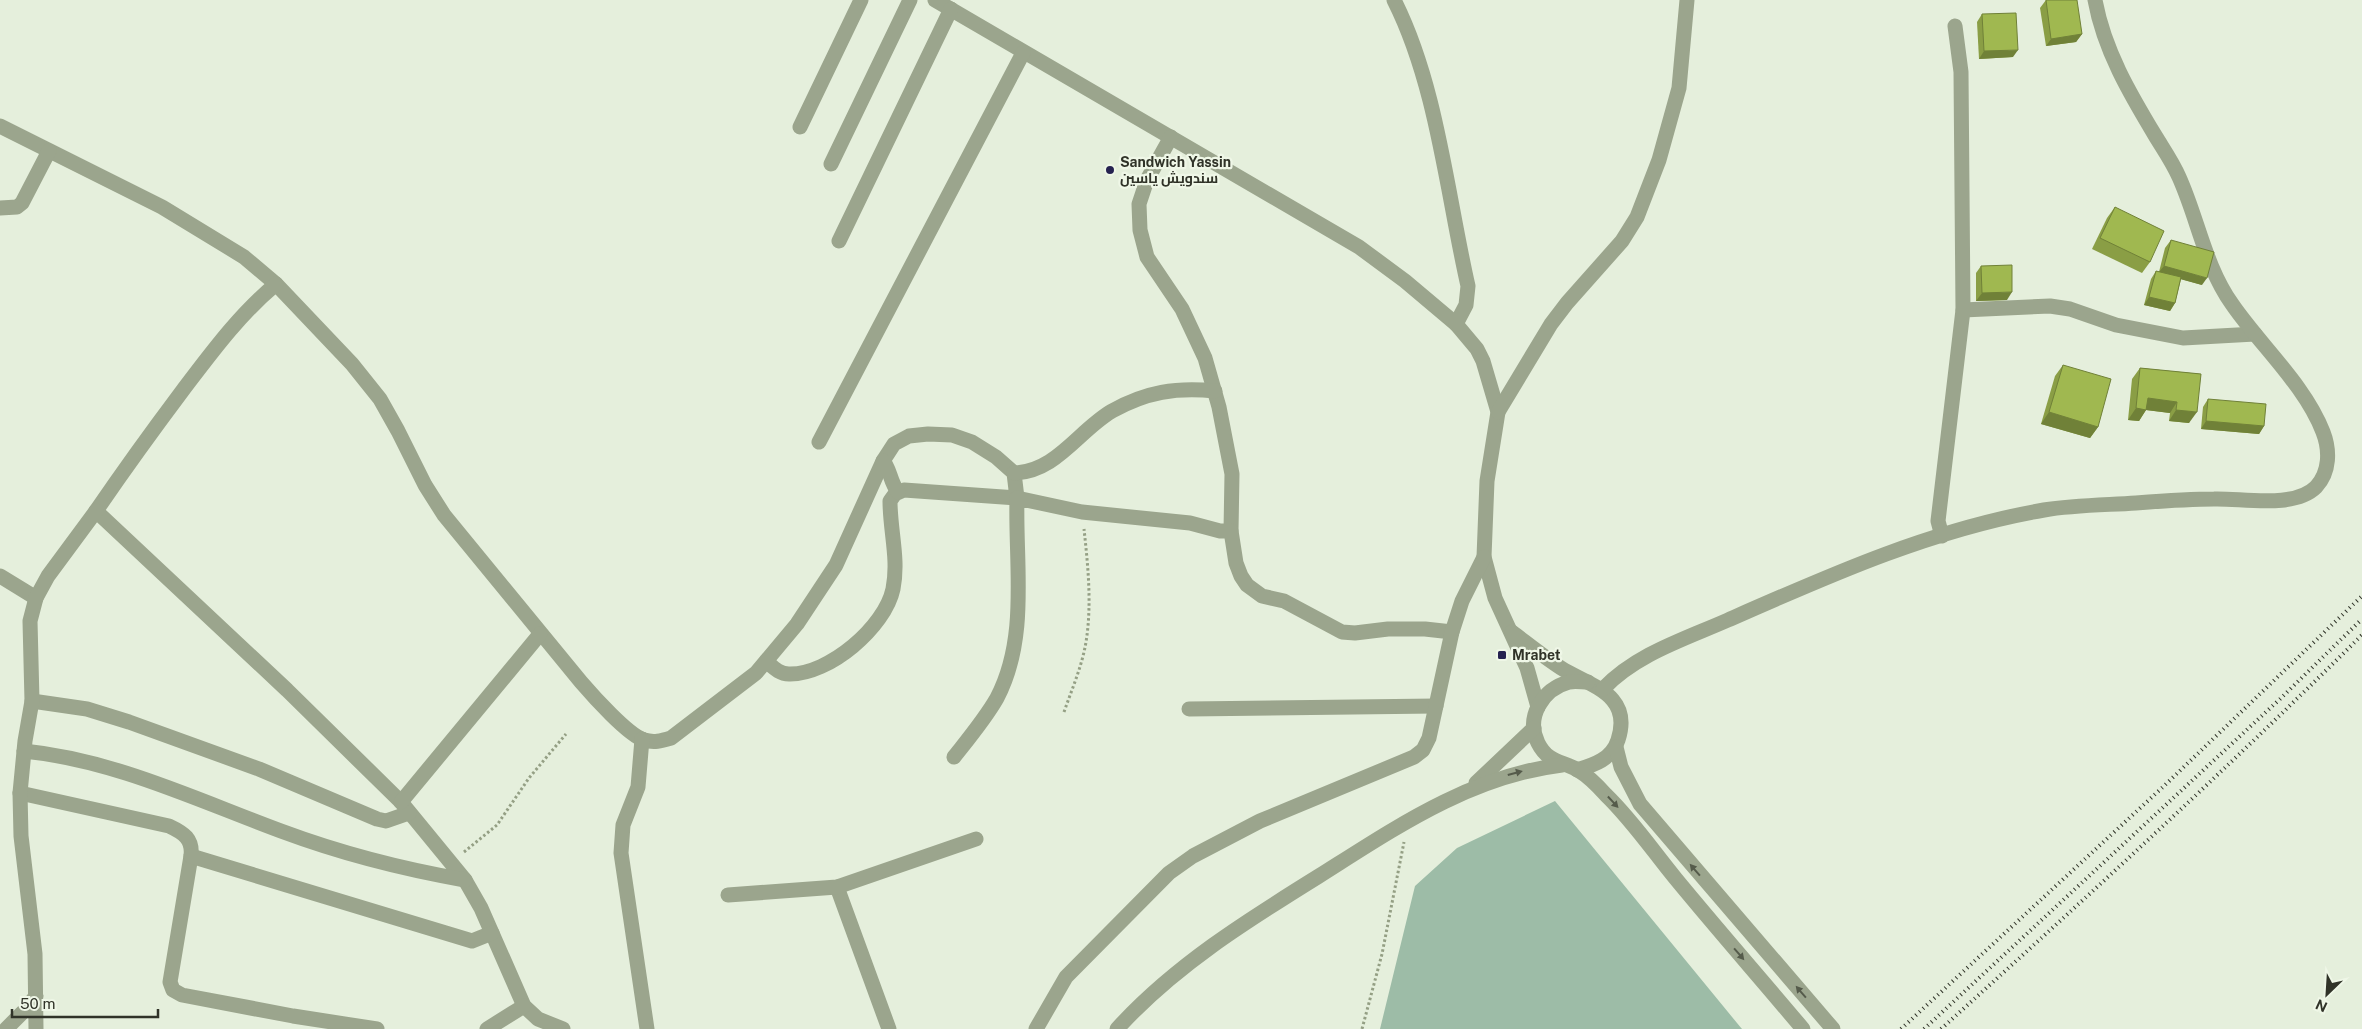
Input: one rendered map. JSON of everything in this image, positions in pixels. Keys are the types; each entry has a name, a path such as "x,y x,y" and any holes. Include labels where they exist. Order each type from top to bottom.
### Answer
{"street":[{"path":"800,127 861,0"},
{"path":"831,164 910,0"},
{"path":"934,0 1023,53 1172,137 1359,248 1405,281 1456,324 1477,350 1483,361 1498,412"},
{"path":"1394,0 1404,21 1423,80 1443,162 1468,286 1466,305 1456,324"},
{"path":"1538,707 1527,668 1494,598 1484,557 1487,481 1498,412 1551,324 1622,241 1638,217 1659,160 1679,88 1687,0"},
{"path":"1603,689 1629,666 1660,650 1831,575 1898,549 1995,520 2047,510 2218,499 2262,502 2289,499 2314,489 2326,472 2329,451 2323,430 2293,382 2231,302 2215,277 2195,214 2178,174 2122,78 2106,41 2095,0"},
{"path":"839,241 950,9"},
{"path":"1942,536 1938,521 1963,310 1961,72 1955,26"},
{"path":"819,442 1023,53"},
{"path":"0,126 170,211 244,257 276,284 340,350 380,399 425,485 444,516 507,590 540,634 600,703 642,739 657,742 671,738 740,687 766,662 797,624 836,565 883,461 894,444 909,436 928,434 952,435 972,442 996,457 1014,473 1017,498 1018,600 1012,656 997,697 982,721 954,757"},
{"path":"1172,137 1147,180 1139,204 1140,230 1147,257 1182,309 1205,358 1215,392 1232,474 1231,531 1236,563 1241,576 1247,585 1262,596 1284,601 1342,632 1425,629 1452,632"},
{"path":"0,208 17,207 22,203 49,151"},
{"path":"36,1029 35,954 21,836 20,793 32,701 30,621 36,598 48,576 96,511 140,446 235,322 254,302 276,284"},
{"path":"1963,310 2050,306 2070,309 2116,325 2184,338 2255,334"},
{"path":"1014,473 1028,472 1049,462 1111,412 1159,391 1186,388 1215,392"},
{"path":"883,461 888,466 891,484 898,492"},
{"path":"766,662 779,672 790,674 839,658 859,641 881,616 892,590 896,559 890,501 898,492 904,490 1017,498 1082,512 1190,523 1220,531 1231,531"},
{"path":"96,511 287,690 405,808 465,880 492,933 524,1006 538,1019 563,1029"},
{"path":"1036,1029 1066,977 1169,873 1193,856 1260,821 1414,757 1423,750 1429,738 1452,632 1462,601 1484,557"},
{"path":"0,576 36,598"},
{"path":"1510,631 1550,661 1603,689 1614,701 1620,716 1620,732 1616,747 1621,767 1640,804 1833,1029"},
{"path":"32,701 87,709 129,722 259,769 377,819 386,821 405,808 540,634"},
{"path":"1588,682 1572,681 1556,687 1544,697 1538,707 1534,728 1538,743 1548,756 1562,765 1577,770 1618,807 1803,1029"},
{"path":"1189,709 1436,706"},
{"path":"1469,789 1534,728"},
{"path":"642,739 638,787 623,825 621,853 647,1029"},
{"path":"1577,770 1592,766 1605,758 1616,747"},
{"path":"24,751 51,754 118,772 178,790 284,832 331,847 415,870 465,880"},
{"path":"1117,1029 1176,974 1239,928 1409,820 1469,789 1514,773 1562,765"},
{"path":"20,793 169,826 187,836 191,842 191,856 170,982 172,990 182,995 293,1016 377,1029"},
{"path":"728,894 837,887 976,839"},
{"path":"191,856 472,941 492,933"},
{"path":"837,887 889,1029"},
{"path":"1722,934 1738,920"},
{"path":"6,1029 36,996"},
{"path":"487,1029 524,1006"}],"path":[{"path":"1064,712 1078,676 1086,642 1088,617 1087,572 1082,512"},
{"path":"450,862 497,825 529,778 566,734"},
{"path":"1362,1029 1382,954 1409,820"}],"green space":[{"path":"1555,801 1742,1029 1380,1029 1415,886 1457,848"}],"building":[{"path":"2046,0 2077,0 2082,34 2051,39"},
{"path":"2016,13 2018,50 1984,51 1982,14"},
{"path":"2115,207 2164,231 2150,262 2100,238"},
{"path":"2171,240 2214,252 2207,278 2164,266"},
{"path":"2012,265 2012,292 1982,293 1981,266"},
{"path":"2156,271 2181,277 2175,303 2149,297"},
{"path":"2063,365 2111,379 2098,427 2049,412"},
{"path":"2140,368 2201,374 2197,412 2176,410 2177,402 2148,398 2146,410 2136,408"},
{"path":"2208,399 2266,404 2264,426 2206,421"}],"railway":[{"path":"1901,1029 2164,786 2362,596"},
{"path":"1924,1029 2280,699 2362,619"},
{"path":"1941,1029 2154,834 2362,635"}],"place":[{"name":"Sandwich Yassin سندويش ياسين","path":"1110,170"},
{"name":"Mrabet","path":"1502,655"}]}
